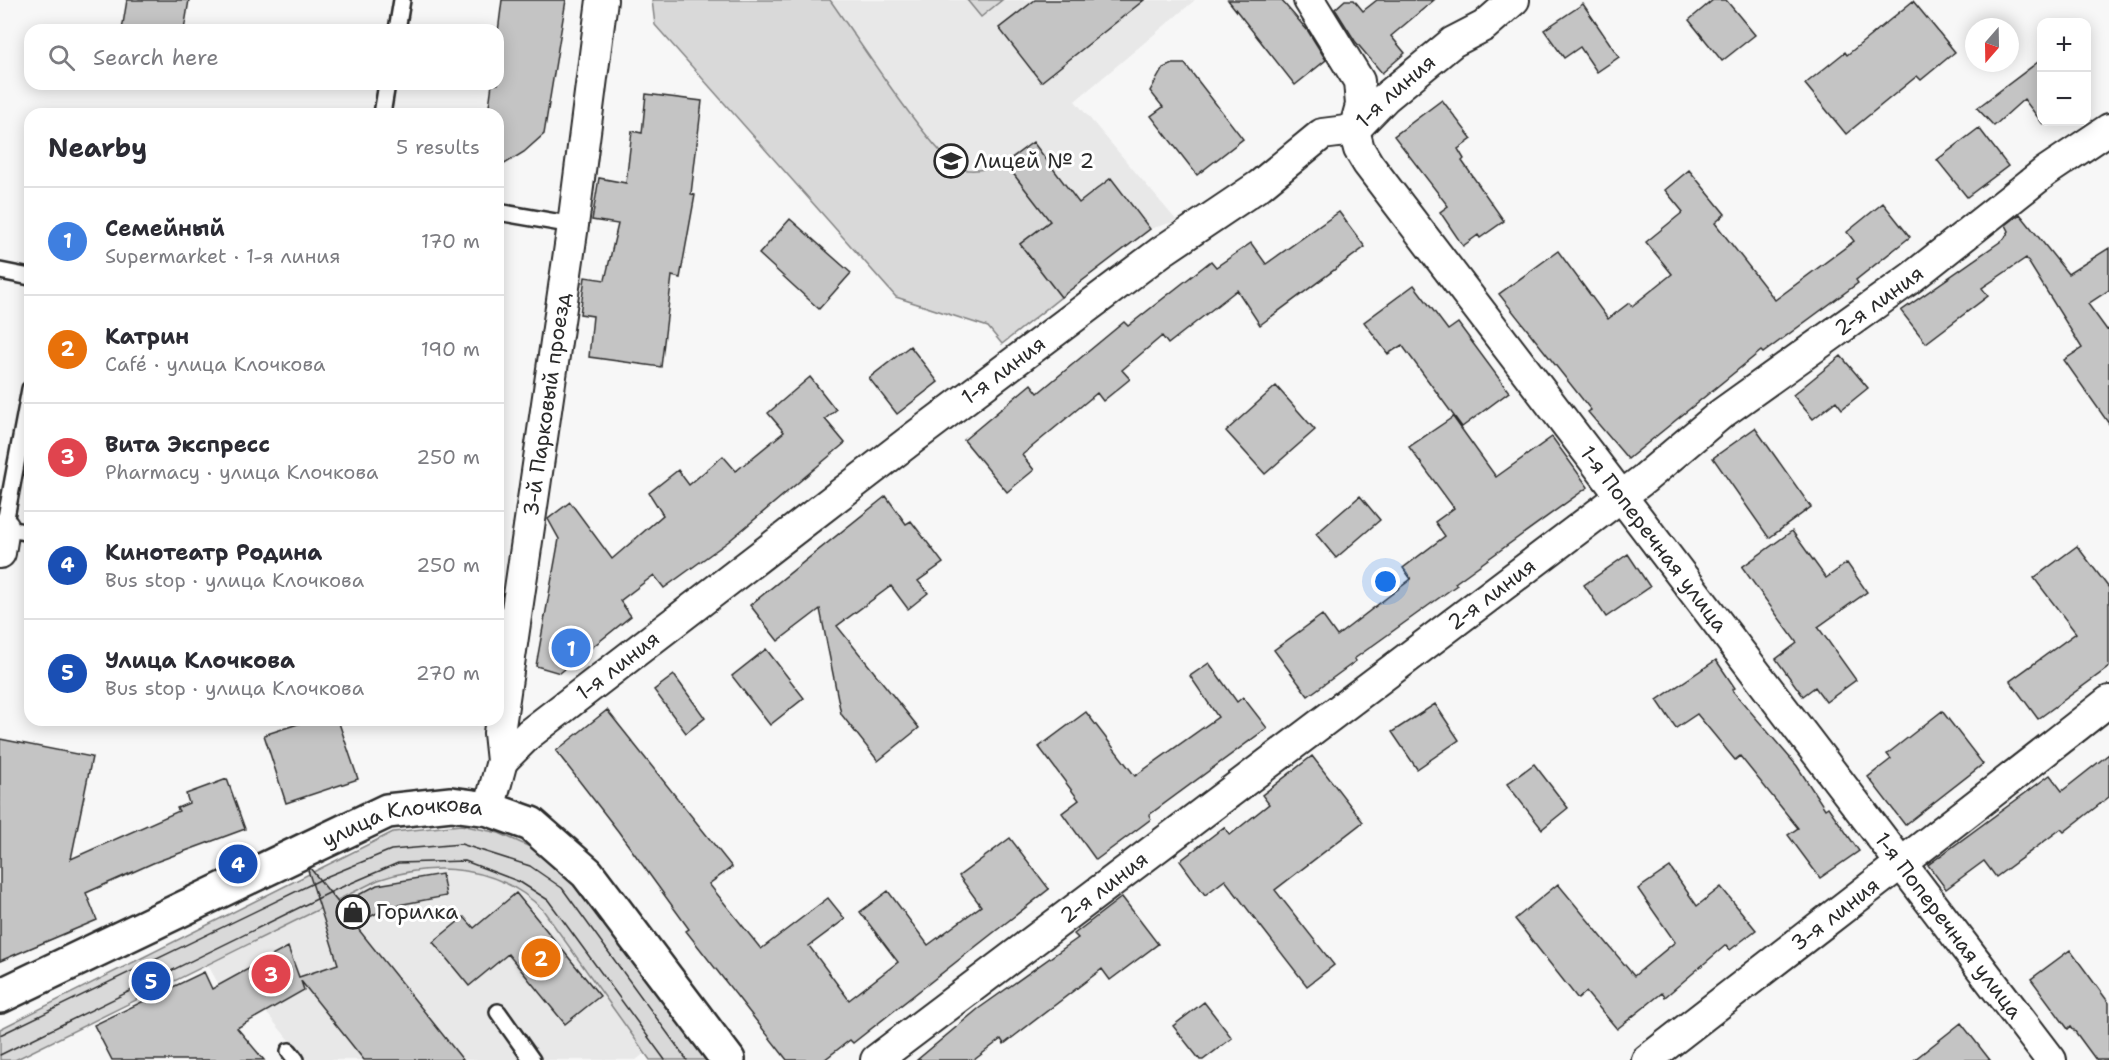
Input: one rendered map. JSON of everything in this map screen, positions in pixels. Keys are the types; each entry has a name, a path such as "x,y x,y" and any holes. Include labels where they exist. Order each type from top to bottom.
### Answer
{"street":[{"name":"3-й Парковый проезд","path":"504,699 573,225 602,0"},
{"path":"1309,0 1359,81 1361,105 1354,130"},
{"name":"1-я линия","path":"502,761 529,734 912,439 1162,251 1260,185 1322,134 1354,130 1385,98 1453,42 1484,26 1514,0"},
{"name":"2-я линия","path":"876,1060 1644,479 1721,414 1911,278 2045,172 2109,129"},
{"name":"1-я Поперечная улица","path":"1354,130 1359,149 1368,164 1622,494 2051,1060"},
{"name":"3-я линия","path":"1647,1060 2109,701"},
{"name":"3-й Парковый проезд","path":"489,809 502,761 500,726"},
{"name":"улица Клочкова","path":"0,996 387,811 451,804 489,809 531,824 587,873 728,1060"}],"lane":[{"path":"398,24 402,0"},
{"path":"383,108 386,90"},
{"path":"504,213 573,225"},
{"path":"0,271 24,276"},
{"path":"9,535 24,431"},
{"path":"498,1012 532,1060"}],"shaded area":[{"name":"Лицей № 2","path":"652,0 1195,0 1075,101 1177,221 1150,229 1002,344 988,327 896,297 655,25"},
{"path":"652,0 830,0 913,119 948,159 966,170 983,169 1005,163 1050,221 1020,244 1061,297 1002,344 988,327 896,297 655,25"},
{"path":"967,0 1002,0 981,17"},
{"path":"461,825 499,833 539,851 573,877 709,1060 650,1060 543,910 526,895 507,884 466,871 444,869 422,870 378,880 15,1060 0,1060 0,1029 393,832"},
{"path":"430,868 463,870 491,877 526,893 543,910 645,1053 636,1060 305,1060 265,1011 231,1007 208,965 378,880 403,871"}],"building":[{"path":"127,0 189,0 185,24 123,24"},
{"path":"502,0 566,0 544,134 524,152 504,164 504,108 489,108 491,90 504,90 504,24 499,24"},
{"path":"1035,0 1144,0 1041,82 999,28"},
{"path":"1228,0 1281,0 1308,31 1326,60 1295,85"},
{"path":"1345,0 1354,0 1363,11 1377,0 1434,0 1391,36 1405,53 1382,73 1355,41 1335,9"},
{"path":"1713,0 1726,0 1755,35 1722,61 1689,20"},
{"path":"1913,1 1955,52 1921,80 1917,76 1846,134 1805,84 1845,52 1847,55"},
{"path":"1583,4 1619,57 1597,72 1580,47 1564,58 1544,30"},
{"path":"2037,63 2037,116 2024,99 1994,126 1977,108"},
{"path":"1172,64 1185,64 1243,139 1197,175 1151,116 1163,107 1150,91 1163,68"},
{"path":"646,94 702,101 691,194 695,195 680,278 672,276 661,367 589,357 593,316 580,314 585,277 605,280 618,224 592,220 599,178 626,183 632,131 642,133"},
{"path":"1442,100 1472,139 1458,149 1464,159 1462,161 1504,221 1480,238 1478,235 1463,246 1440,212 1448,206 1394,136"},
{"path":"1979,128 2008,166 1967,197 1937,160"},
{"path":"1033,142 1079,203 1111,178 1150,229 1061,297 1020,244 1050,221 1005,163"},
{"path":"1689,170 1725,214 1715,223 1775,300 1854,241 1847,232 1883,203 1910,237 1856,280 1858,283 1763,353 1761,351 1628,459 1588,412 1591,410 1499,294 1558,251 1608,319 1629,303 1632,306 1672,274 1646,242 1683,212 1665,190"},
{"path":"1339,212 1365,247 1260,325 1237,290 1168,344 1162,336 1122,370 1130,379 1103,401 1097,393 1022,455 1034,470 1007,492 964,440 1031,384 1038,393 1124,322 1128,326 1211,261 1216,267 1251,243 1266,264"},
{"path":"2020,214 2068,274 2109,248 2109,290 2088,304 2107,330 2109,329 2109,424 2064,360 2082,348 2026,258 1982,288 1988,296 1926,343 1901,311 2004,239 2009,231 2006,225"},
{"path":"790,219 851,273 819,309 759,254"},
{"path":"1414,285 1448,330 1458,323 1509,392 1462,427 1402,345 1388,354 1364,322"},
{"path":"910,346 938,382 897,414 869,378"},
{"path":"1841,356 1868,388 1842,409 1836,401 1813,419 1793,395"},
{"path":"810,377 836,410 825,419 845,443 729,541 664,588 654,575 620,601 631,616 560,673 536,666 559,539 548,519 570,502 612,559 663,515 649,493 678,470 689,485 723,456 736,471 784,432 768,413"},
{"path":"1276,386 1315,430 1265,474 1226,431"},
{"path":"1453,417 1496,477 1552,437 1588,487 1455,583 1457,585 1354,659 1356,661 1308,696 1274,650 1322,615 1337,636 1411,579 1403,568 1445,536 1435,522 1454,508 1409,447"},
{"path":"1755,428 1811,507 1769,538 1713,458"},
{"path":"886,496 906,524 911,521 943,563 918,581 928,593 908,609 891,586 837,626 919,728 878,761 841,714 820,609 778,641 750,605"},
{"path":"1360,496 1380,520 1336,558 1316,534"},
{"path":"1792,531 1826,578 1847,563 1867,592 1818,627 1856,680 1826,702 1815,687 1803,696 1776,659 1797,643 1742,567"},
{"path":"2077,546 2109,588 2109,667 2038,719 2010,681 2076,633 2034,578"},
{"path":"1628,554 1650,587 1606,617 1584,585"},
{"path":"766,649 804,698 770,725 732,676"},
{"path":"1716,660 1735,688 1732,690 1797,766 1825,809 1828,807 1859,851 1820,878 1788,835 1798,828 1740,756 1735,760 1697,714 1676,728 1657,700"},
{"path":"1209,663 1237,702 1243,697 1267,728 1149,815 1151,819 1096,860 1062,813 1079,800 1039,747 1086,712 1135,776 1218,717 1190,676"},
{"path":"674,675 705,718 686,733 654,690"},
{"path":"1435,704 1459,740 1417,769 1392,732"},
{"path":"607,710 732,867 709,884 761,949 828,898 845,919 809,946 849,1000 898,962 860,912 888,891 928,945 981,906 959,876 1010,838 1049,889 853,1043 850,1040 824,1060 787,1060 686,931 689,929 556,751"},
{"path":"1942,711 1983,764 1905,825 1868,777 1891,759 1887,754"},
{"path":"292,726 340,726 358,779 286,803 264,735"},
{"path":"0,739 92,757 71,859 179,811 177,808 189,803 186,794 227,779 245,829 153,863 86,893 97,920 0,961"},
{"path":"2109,754 2109,797 2064,832 2061,829 1996,877 1984,861 1946,889 1928,865 2050,775 2062,791"},
{"path":"1312,756 1363,822 1275,890 1334,965 1307,986 1225,880 1205,895 1180,861 1224,827 1230,835 1269,804 1262,795"},
{"path":"1534,764 1568,808 1542,829 1507,784"},
{"path":"1670,867 1697,906 1721,887 1756,930 1730,950 1726,945 1665,997 1662,993 1617,1029 1586,992 1578,999 1515,919 1558,884 1634,976 1675,942 1638,889"},
{"path":"310,868 340,905 377,885 442,874 446,896 388,907 355,925 463,1060 364,1060 301,981 304,990 237,1028 264,1060 112,1060 94,1025 204,972 212,989 288,947 299,977 338,964 308,870"},
{"path":"516,893 600,996 565,1024 508,954 469,986 433,942 464,917 474,928"},
{"path":"1122,897 1158,944 1110,980 1102,969 1004,1044 1001,1039 974,1060 917,1060 978,1009 1078,938 1074,934"},
{"path":"2070,950 2109,1003 2109,1060 2096,1060 2071,1026 2068,1029 2031,979"},
{"path":"1204,1002 1232,1038 1200,1060 1173,1026"},
{"path":"1961,1023 1990,1060 1914,1060"}],"tram line":[{"path":"0,1035 328,876 391,850 461,844 530,866 562,888 687,1060"},
{"path":"0,1055 335,890 398,863 465,861 520,882 548,900 665,1060"}],"place":[{"name":"Лицей № 2","path":"951,161"},
{"name":"Семейный","path":"571,648"},
{"name":"Кинотеатр Родина","path":"238,864"},
{"name":"Горилка","path":"353,912"},
{"name":"Катрин","path":"541,958"},
{"name":"Вита Экспресс","path":"271,974"},
{"name":"Улица Клочкова","path":"151,981"}]}
